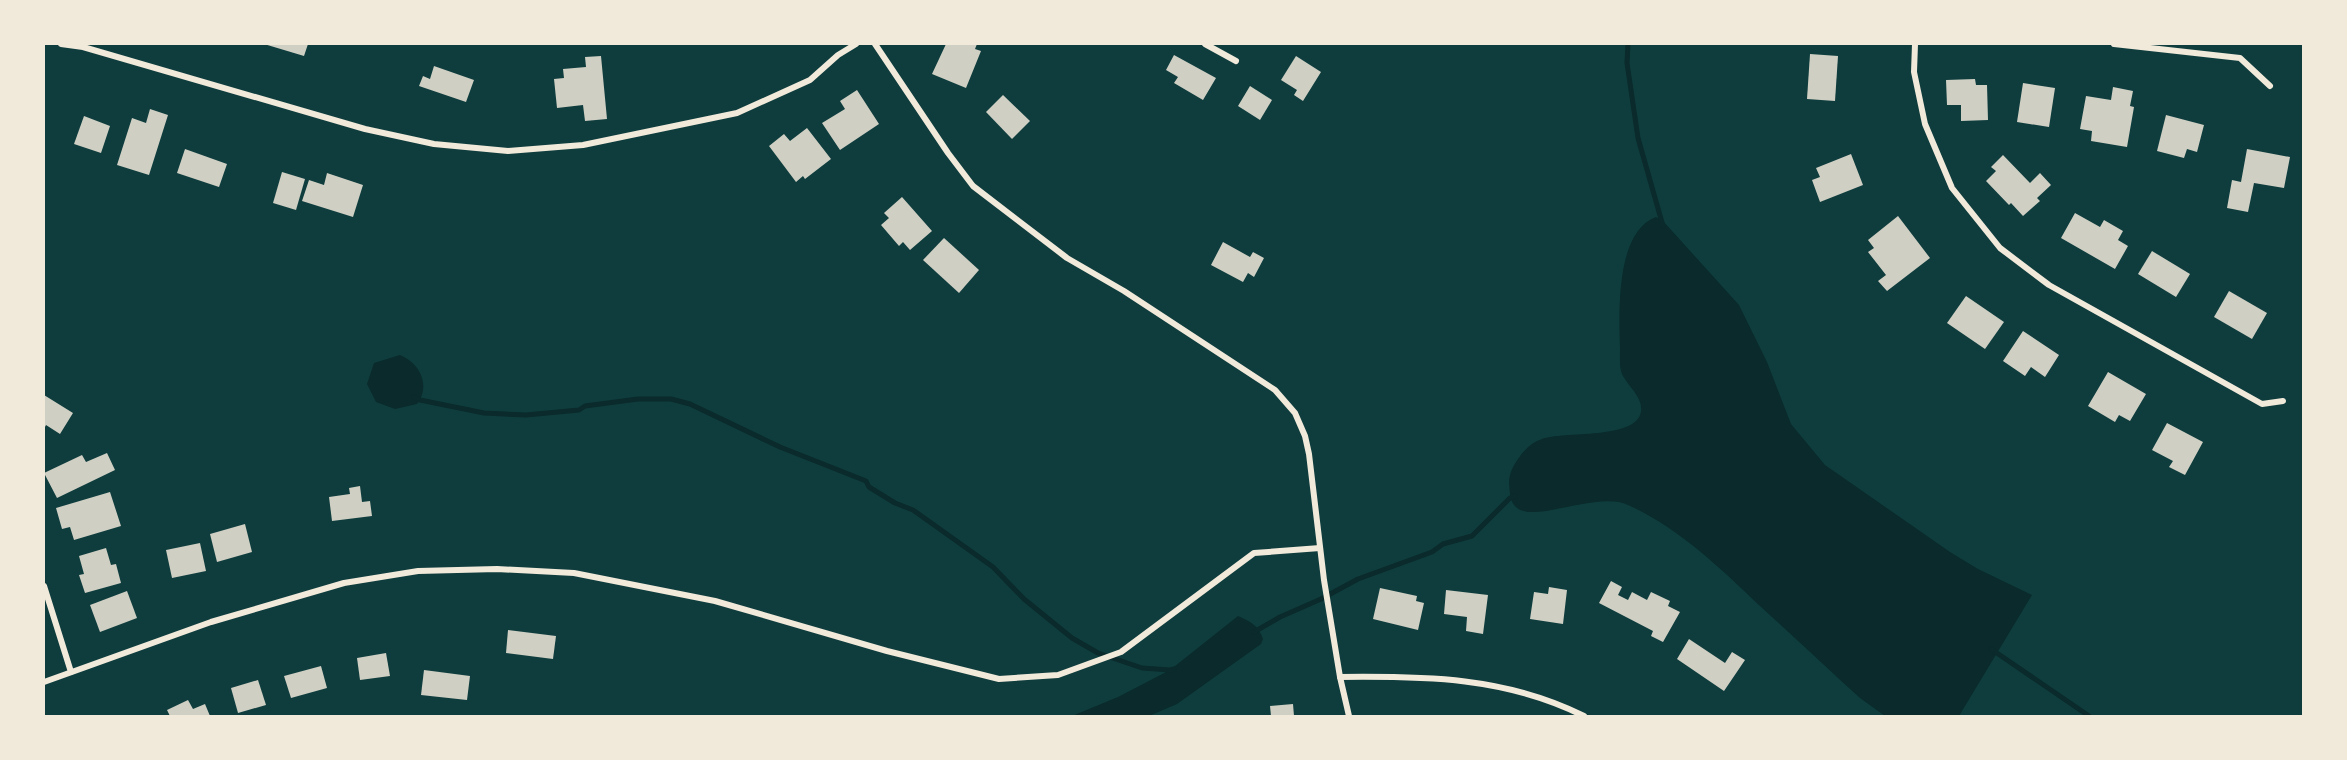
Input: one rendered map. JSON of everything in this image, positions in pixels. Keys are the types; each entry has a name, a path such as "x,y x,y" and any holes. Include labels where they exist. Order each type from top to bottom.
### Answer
{"street":[{"path":"64,44 83,47 365,129 434,144 508,151 583,145 737,113 810,80 838,55 856,44"},
{"path":"875,44 948,153 973,186 1067,258 1124,291 1275,390 1288,405 1298,421 1309,454 1320,548 1340,676 1349,717"},
{"path":"1205,44 1236,61"},
{"path":"1915,44 1914,72 1925,124 1952,188 2000,248 2049,285 2262,404 2283,400"},
{"path":"2114,44 2240,58 2270,86"},
{"path":"44,682 211,622 344,583 418,571 497,569 574,573 716,601 897,653 999,679 1058,675 1121,652 1254,553 1320,548"},
{"path":"44,586 71,672"},
{"path":"1340,676 1395,676 1502,686 1560,704 1584,717"}],"water":[{"path":"1656,217 1663,221 1739,305 1767,362 1791,424 1825,465 1950,552 1978,569 2032,595 1959,716 1885,716 1860,698 1730,577 1682,537 1647,514 1615,502 1584,504 1538,512 1526,512 1517,508 1513,503 1509,483 1511,473 1514,464 1532,444 1552,437 1614,430 1637,420 1641,411 1640,402 1623,376 1620,367 1620,296 1626,256 1633,239 1643,226"},
{"path":"400,355 418,369 423,390 417,404 395,409 376,402 367,384 374,363"},
{"path":"1238,616 1256,627 1263,639 1261,644 1177,704 1149,716 1072,716 1118,697 1170,670"}],"building":[{"path":"264,44 308,44 304,56"},
{"path":"946,44 977,44 975,49 981,51 966,88 932,74"},
{"path":"1810,54 1838,56 1835,101 1807,99"},
{"path":"1174,55 1216,78 1203,100 1174,83 1178,77 1166,70"},
{"path":"601,56 607,119 585,121 583,105 557,108 554,79 564,78 563,69 586,67 585,57"},
{"path":"1296,56 1321,72 1303,101 1294,95 1297,90 1281,80"},
{"path":"434,66 474,80 466,102 419,86 423,76 430,79"},
{"path":"1975,79 1976,85 1987,85 1988,120 1961,121 1961,105 1947,105 1946,80"},
{"path":"2023,83 2055,88 2049,127 2017,122"},
{"path":"1250,86 1272,100 1260,120 1238,106"},
{"path":"2113,87 2133,91 2130,106 2134,107 2127,147 2091,141 2092,131 2080,129 2086,96 2111,100"},
{"path":"857,90 879,124 840,150 822,123 845,109 840,101"},
{"path":"1003,95 1030,121 1012,139 986,112"},
{"path":"150,109 168,115 149,175 117,165 132,118 146,123"},
{"path":"2166,115 2204,125 2197,152 2187,149 2184,158 2157,151"},
{"path":"84,116 110,126 101,153 74,144"},
{"path":"807,128 831,159 805,179 803,176 796,182 769,146 784,134 790,141"},
{"path":"185,149 227,164 219,187 177,173"},
{"path":"2247,149 2290,157 2284,188 2254,183 2248,212 2227,208 2232,180 2241,182"},
{"path":"1851,154 1863,185 1820,202 1812,180 1820,177 1816,168"},
{"path":"2003,155 2030,183 2040,173 2051,185 2037,198 2040,201 2023,216 1986,181 1996,171 1991,167"},
{"path":"282,172 305,179 296,210 273,203"},
{"path":"327,173 363,185 353,217 302,201 309,180 324,185"},
{"path":"902,197 932,231 910,250 903,242 899,246 881,225 889,218 884,213"},
{"path":"2075,213 2100,227 2104,220 2123,231 2118,240 2128,246 2115,269 2061,238"},
{"path":"1898,216 1930,258 1887,291 1878,281 1886,275 1868,252 1874,248 1868,240"},
{"path":"944,238 979,270 959,293 923,260"},
{"path":"1223,242 1250,257 1253,252 1264,258 1254,277 1248,273 1243,282 1211,265"},
{"path":"2152,251 2190,274 2176,297 2138,274"},
{"path":"2229,291 2267,313 2252,339 2214,317"},
{"path":"1966,296 2004,322 1985,349 1947,323"},
{"path":"2023,331 2059,355 2045,377 2031,367 2025,376 2003,361"},
{"path":"2108,372 2146,394 2130,421 2119,415 2115,422 2088,406"},
{"path":"44,395 73,413 60,434 46,425 44,429"},
{"path":"2167,423 2203,442 2185,475 2169,467 2173,461 2152,450"},
{"path":"107,453 115,470 57,498 44,473 82,455 86,462"},
{"path":"360,486 362,502 370,501 372,516 332,521 329,497 350,494 349,488"},
{"path":"110,492 121,526 74,540 70,527 62,529 56,508"},
{"path":"245,524 252,552 217,562 210,534"},
{"path":"200,543 206,571 172,578 166,550"},
{"path":"106,548 111,565 116,564 121,583 85,593 79,575 84,574 79,556"},
{"path":"1611,581 1622,587 1618,595 1628,600 1632,592 1647,600 1651,592 1670,601 1668,606 1680,612 1663,642 1651,636 1653,631 1599,603"},
{"path":"1549,587 1567,590 1563,624 1530,619 1534,592 1548,594"},
{"path":"1380,588 1417,596 1416,601 1424,603 1418,630 1373,619"},
{"path":"1446,590 1488,595 1483,634 1466,631 1467,617 1444,614"},
{"path":"127,591 137,618 100,632 90,605"},
{"path":"508,630 556,636 553,659 506,653"},
{"path":"1689,639 1725,663 1732,652 1745,660 1724,691 1677,659"},
{"path":"386,653 390,676 360,680 357,658"},
{"path":"321,666 327,688 291,698 284,676"},
{"path":"424,670 470,676 467,700 421,695"},
{"path":"258,680 266,705 238,713 231,688"},
{"path":"188,700 193,709 205,704 210,716 170,716 167,710"},
{"path":"1293,704 1294,716 1271,716 1270,706"}],"waterway":[{"path":"1628,44 1627,63 1638,138 1663,226"},
{"path":"414,397 484,413 526,415 579,410 585,406 638,399 671,399 690,404 780,447 866,481 869,487 895,503 913,510 993,567 1024,599 1072,638 1098,653 1142,668 1174,669"},
{"path":"1254,632 1358,579 1432,552 1443,544 1472,536 1510,498 1515,496"},
{"path":"1991,649 2089,716"}]}
